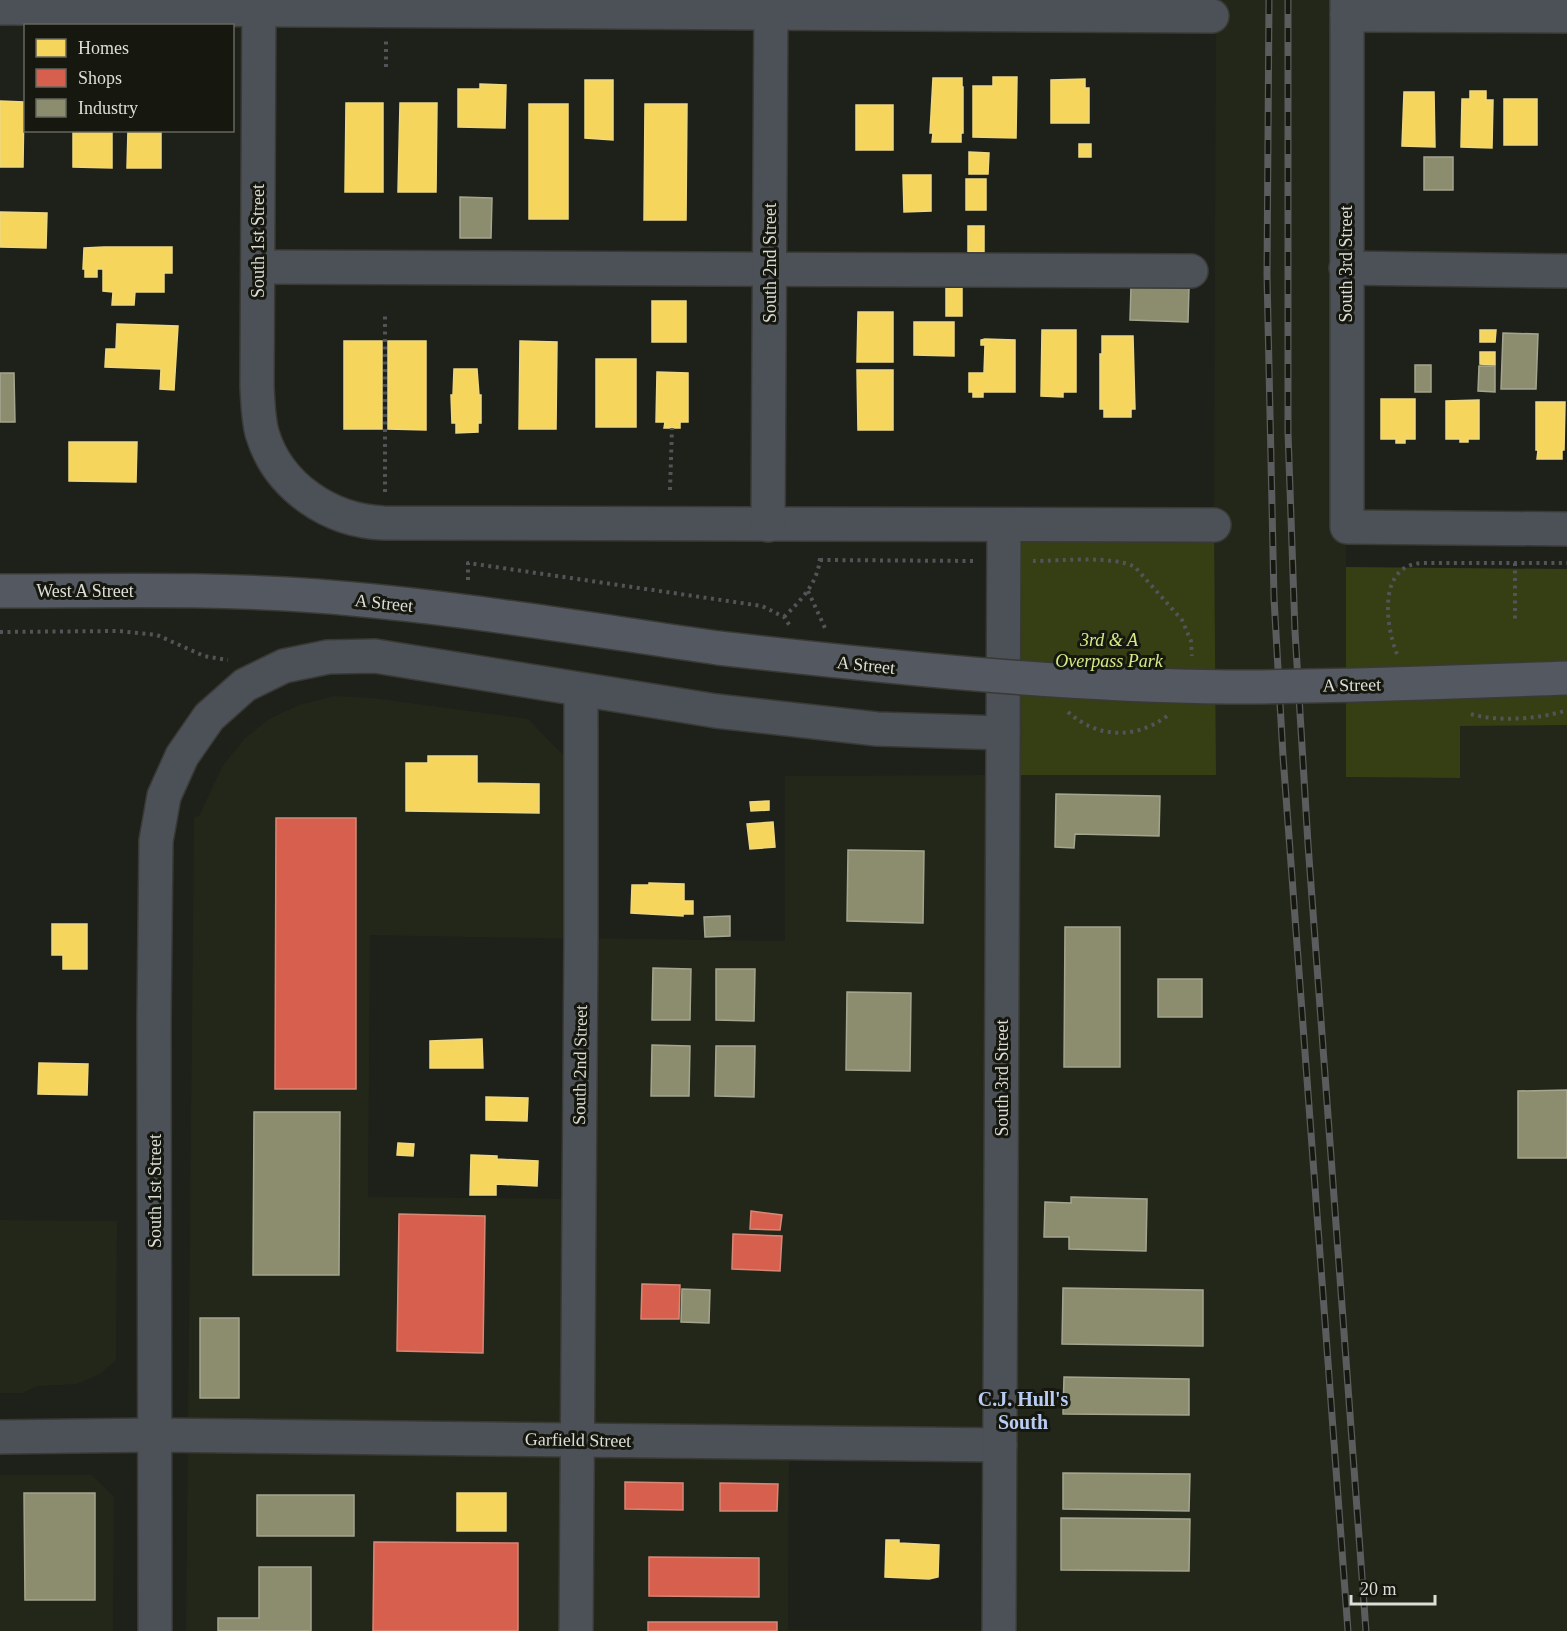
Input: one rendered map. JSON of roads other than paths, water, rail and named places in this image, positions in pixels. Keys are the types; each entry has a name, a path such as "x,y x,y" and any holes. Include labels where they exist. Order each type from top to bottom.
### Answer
{"main road":[{"name":"West A Street","path":"0,591 169,592"},
{"name":"A Street","path":"169,592 274,593 365,600 718,648 888,668 1068,681 1215,686 1372,686 1567,678"}],"street":[{"path":"0,8 260,5 771,6 1212,16"},
{"name":"South 1st Street","path":"260,5 259,413 262,432 269,449 285,476 300,492 334,513 352,519 384,523 768,525"},
{"name":"South 2nd Street","path":"768,525 771,6"},
{"path":"1347,8 1567,16"},
{"name":"South 3rd Street","path":"1347,8 1347,527 1567,528"},
{"path":"258,267 1191,271"},
{"path":"1346,268 1567,271"},
{"path":"768,525 1214,525"},
{"name":"South 3rd Street","path":"999,1631 1004,526"},
{"name":"South 1st Street","path":"155,1631 156,841 164,796 182,756 209,717 245,685 284,666 328,657 375,656 581,690"},
{"path":"581,690 716,711 877,729 1003,733"},
{"name":"South 2nd Street","path":"576,1631 579,1440 581,690"},
{"name":"Garfield Street","path":"0,1437 155,1435 1000,1445"}],"railway":[{"path":"1269,0 1267,275 1274,598 1283,756 1348,1631"},
{"path":"1288,0 1288,432 1295,631 1308,844 1366,1631"}],"district":[{"name":"C.J. Hull's South","path":"1023,1410"}],"park label":[{"name":"3rd & A Overpass Park","path":"1109,650"}]}
